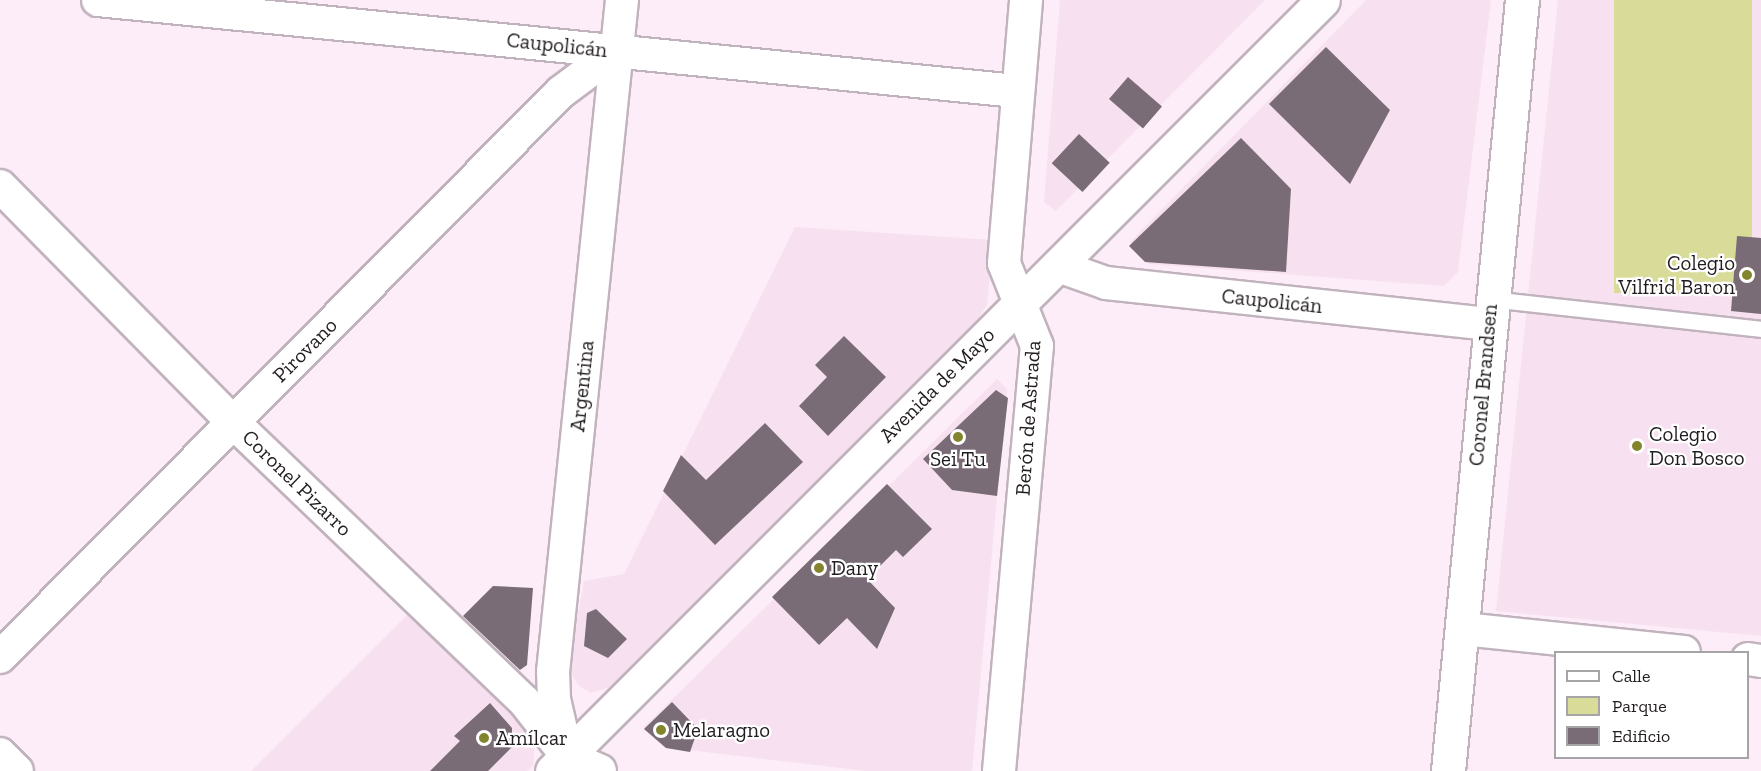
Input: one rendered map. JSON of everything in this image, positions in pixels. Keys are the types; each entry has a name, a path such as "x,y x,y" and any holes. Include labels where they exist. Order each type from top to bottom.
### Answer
{"main road":[{"name":"Avenida de Mayo","path":"561,766 1323,0"},
{"name":"Coronel Brandsen","path":"1448,771 1463,629 1489,311 1522,0"}],"street":[{"name":"Caupolicán","path":"98,0 306,10 616,51 1016,91"},
{"name":"Argentina","path":"561,766 553,672 622,0"},
{"name":"Berón de Astrada","path":"999,771 1036,346 1004,263 1016,91 1026,0"},
{"name":"Pirovano","path":"0,657 561,92 616,51"},
{"name":"Coronel Pizarro","path":"0,186 233,422 524,701 561,766 600,771"},
{"name":"Caupolicán","path":"1058,266 1106,283 1489,311"},
{"path":"1463,629 1674,651"},
{"path":"0,754 17,771"}],"lane":[{"path":"1489,311 1761,329"}],"shaded area":[{"path":"1060,0 1265,0 1056,211 1044,202"},
{"path":"1366,0 1491,0 1458,272 1444,286 1148,264 1130,242"},
{"name":"Colegio Don Bosco","path":"1558,0 1761,0 1761,636 1496,611"},
{"path":"795,227 993,240 987,305 976,322 611,687 591,693 579,686 568,669 584,581 624,574"},
{"path":"997,379 1007,389 972,771 866,771 664,747 643,728"},
{"path":"410,612 530,733 535,744 533,766 527,771 251,771"}],"green space":[{"path":"1614,0 1752,0 1752,293 1614,293"}],"building":[{"path":"1326,47 1390,110 1350,184 1269,104"},
{"path":"1128,77 1162,107 1143,128 1109,99"},
{"path":"1079,134 1110,163 1082,192 1052,163"},
{"path":"1241,138 1291,189 1286,272 1145,262 1129,246"},
{"name":"Colegio Vilfrid Baron","path":"1737,236 1761,238 1761,314 1731,311"},
{"path":"844,336 886,377 828,436 799,406 827,377 815,365"},
{"path":"996,390 1008,398 997,496 952,490 923,459"},
{"path":"765,423 803,462 715,545 663,491 681,455 706,480"},
{"path":"887,484 932,529 903,557 896,550 867,579 895,608 877,649 847,618 819,645 772,597"},
{"path":"493,586 533,588 527,665 520,670 463,616"},
{"path":"596,609 627,639 608,658 584,646 587,613"},
{"path":"672,702 698,729 690,752 666,748 644,729"},
{"name":"Amílcar","path":"490,703 512,728 512,747 488,771 430,771 460,741 454,736"}],"place":[{"name":"Colegio Vilfrid Baron","path":"1747,275"},
{"name":"Sei Tu","path":"958,437"},
{"name":"Colegio Don Bosco","path":"1637,446"},
{"name":"Dany","path":"819,568"},
{"name":"Melaragno","path":"661,730"},
{"name":"Amílcar","path":"484,738"}]}
